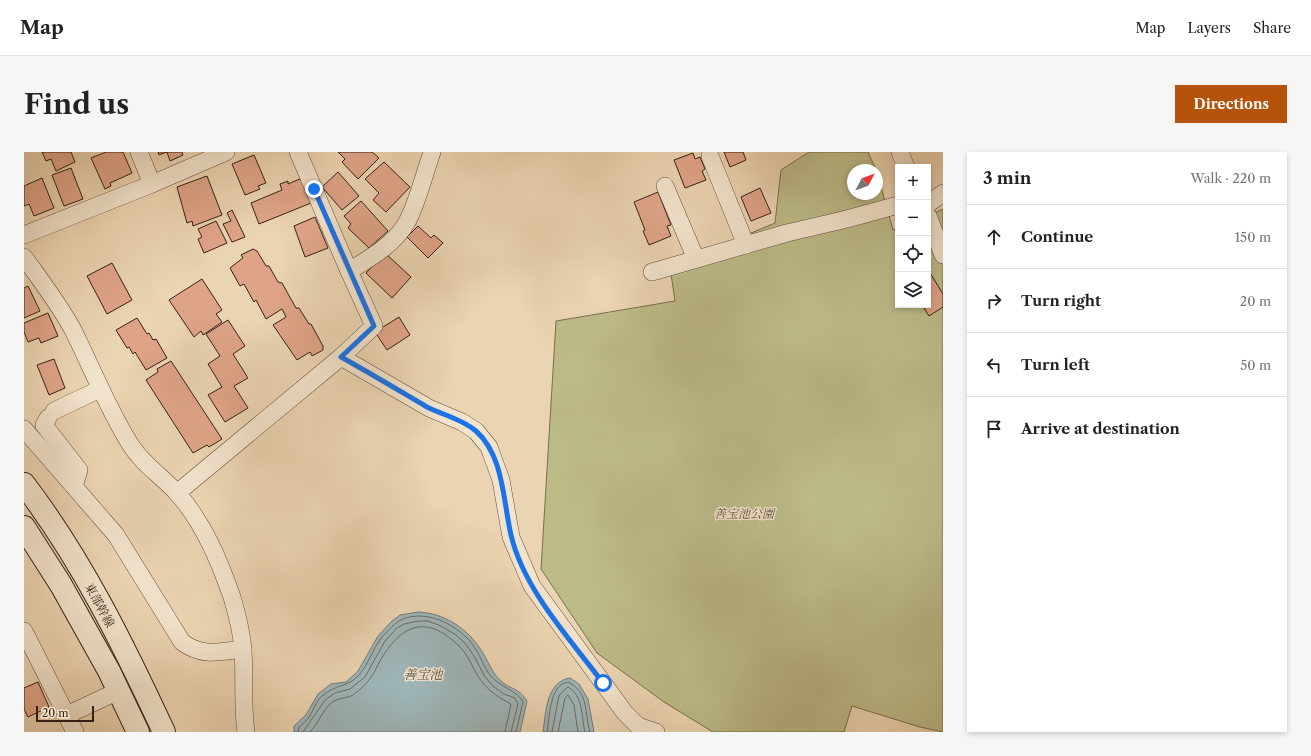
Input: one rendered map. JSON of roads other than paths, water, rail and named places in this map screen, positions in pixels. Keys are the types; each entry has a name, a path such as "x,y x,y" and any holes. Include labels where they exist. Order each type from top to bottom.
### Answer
{"main road":[{"name":"東部幹線","path":"24,484 87,579 140,681 164,732"},
{"name":"東部幹線","path":"24,527 61,585 118,691 138,732"}],"street":[{"path":"139,152 152,184"},
{"path":"24,235 152,184 226,152"},
{"path":"177,493 341,357 374,326 298,152"},
{"path":"349,271 397,236 406,223 432,152"},
{"path":"900,152 905,164"},
{"path":"710,156 746,245"},
{"path":"665,186 696,259"},
{"path":"931,202 943,193"},
{"path":"652,272 746,245 895,206"},
{"path":"931,224 943,255"},
{"path":"24,257 42,282 72,330 100,389 137,455 177,493 194,514 208,538 232,596 243,649 242,696 246,732"},
{"path":"341,357 429,408 462,422 481,437 489,447 501,480 511,537 532,586 625,713 638,726 656,732"},
{"path":"74,486 79,470 44,425 51,414 100,389"},
{"path":"24,430 116,535 182,642 192,650 203,653 243,649"},
{"path":"24,631 75,732"},
{"path":"67,715 118,691"}],"water":[{"name":"善宝池","path":"418,612 437,615 454,623 462,629 475,642 498,677 505,684 523,696 527,701 520,732 294,732 294,726 306,715 318,694 331,684 346,682 358,671 378,636 392,621 400,615"},
{"path":"570,678 579,684 588,699 594,732 543,732 547,707 552,692 556,685"}],"park label":[{"name":"善宝池公園","path":"744,513"}]}
